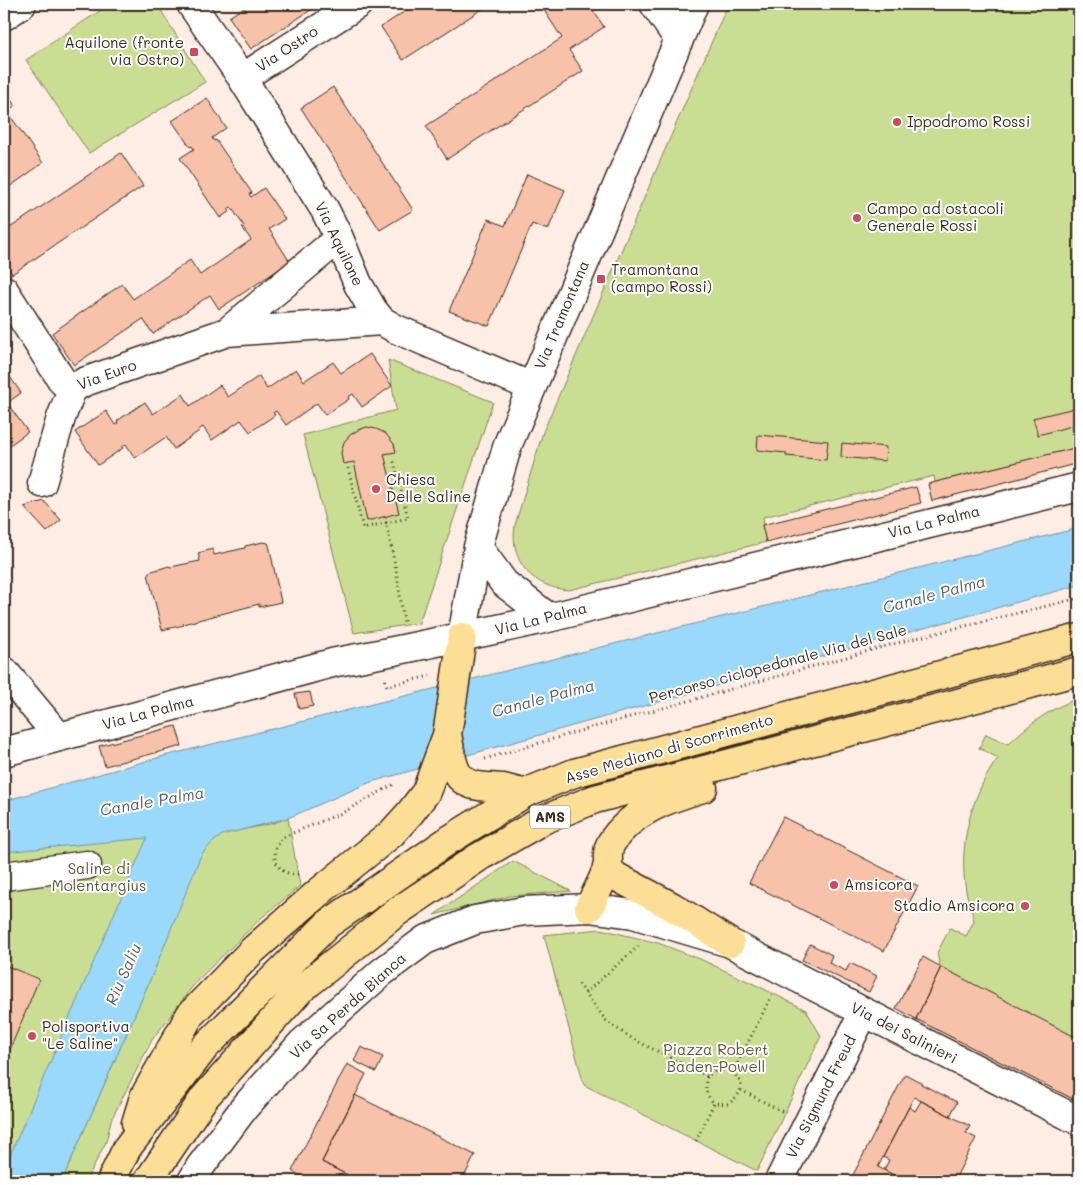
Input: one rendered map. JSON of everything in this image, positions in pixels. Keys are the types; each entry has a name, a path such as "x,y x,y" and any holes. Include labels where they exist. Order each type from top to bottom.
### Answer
{"highway":[{"path":"127,1148 144,1097 190,1014 253,950 390,834 410,813 444,767 462,637"},
{"name":"Asse Mediano di Scorrimento","path":"111,1181 127,1148 205,1048 328,924 449,840 526,793 574,773 1079,638"},
{"name":"Asse Mediano di Scorrimento","path":"148,1181 204,1098 300,990 398,912 479,857 543,820 595,799 1079,671"},
{"path":"589,908 608,867 607,853 619,834 637,816 670,798 708,786 722,765"},
{"path":"444,767 457,774 463,780 479,787 503,788 526,793"},
{"path":"608,867 615,876 673,907 730,943"}],"street":[{"path":"4,16 22,4"},
{"name":"Via Aquilone","path":"190,4 242,78 325,210 358,284 373,310 382,321 396,330 532,387"},
{"name":"Via Ostro","path":"242,78 358,4"},
{"path":"654,4 678,40"},
{"name":"Via Tramontana","path":"462,637 478,547 508,444 694,4"},
{"name":"Via Euro","path":"226,332 339,238"},
{"name":"Via Euro","path":"4,290 63,382 72,388 84,382 226,332 382,321"},
{"path":"42,482 72,388"},
{"name":"Via La Palma","path":"4,752 336,662 462,637 548,617 1079,487"},
{"path":"478,547 504,582 548,617"},
{"path":"4,671 59,737"},
{"path":"4,876 87,865"},
{"name":"Via Sa Perda Bianca","path":"192,1181 200,1167 244,1108 302,1043 382,972 425,940 475,920 524,911 589,908 633,914 730,943"},
{"name":"Via dei Salinieri","path":"730,943 1079,1121"},
{"name":"Via Sigmund Freud","path":"779,1181 864,1012"}],"path":[{"path":"348,468 363,528 386,523 408,518 393,458"},
{"path":"385,517 397,575 408,648"},
{"name":"Percorso ciclopedonale Via del Sale","path":"484,759 908,640 1079,598"},
{"path":"304,872 288,873 276,863 274,849 282,837 342,813 396,783"},
{"path":"585,992 645,940"},
{"path":"579,984 607,1022 633,1039 707,1076"},
{"path":"733,1072 775,989"},
{"path":"719,1069 733,1072 741,1083 741,1090 738,1096 729,1104 714,1103 709,1098 705,1088 707,1076 719,1069"},
{"path":"741,1090 808,1125"},
{"path":"696,1141 714,1103"}],"green space":[{"path":"110,4 157,4 205,82 89,153 26,60"},
{"name":"Campo ad ostacoli Generale Rossi","path":"728,4 1079,4 1079,447 935,482 934,476 763,517 764,524 762,525 766,542 569,590 556,588 545,584 526,571 516,550 514,538 515,525 543,432"},
{"path":"388,360 493,402 419,623 354,633 303,435 396,410"},
{"name":"Stadio Amsicora","path":"1079,698 1079,1102 916,1019 940,967 937,953 950,928 966,936 974,921 966,891 964,874 965,838 980,788 998,758 979,748 986,734 1008,744 1041,717"},
{"name":"Saline di Molentargius","path":"83,782 231,832 270,824 288,818 300,886 259,920 196,982 152,1040 111,1120 106,1142 86,1181 62,1181 156,966 4,1181 4,801"},
{"path":"513,861 571,891 510,896 434,915"},
{"name":"Piazza Robert Baden-Powell","path":"600,929 658,943 700,959 806,1010 821,1036 757,1171 584,1085 544,935"}],"water":[{"path":"1079,528 1079,585 371,782 288,818 222,835 201,855 154,971 62,1181 4,1181 4,1169 147,838 4,852 4,801 164,756"}],"building":[{"path":"249,4 320,4 251,49 229,17"},
{"path":"416,4 490,4 403,60 381,27"},
{"path":"540,4 589,4 604,27 569,50 583,71 447,159 426,126 562,38"},
{"path":"333,87 413,210 380,230 301,108"},
{"path":"4,89 15,106 7,111 43,163 5,190 4,187"},
{"path":"207,98 226,128 212,138 214,141 216,140 252,193 249,194 251,197 264,188 285,219 269,229 290,262 219,309 210,295 153,334 143,319 74,365 52,333 122,284 133,299 190,260 200,275 251,240 231,207 228,209 230,211 220,218 180,158 194,149 192,146 190,147 172,121"},
{"path":"121,153 143,186 12,274 4,261 4,232"},
{"path":"527,174 565,190 548,230 532,224 489,326 449,311 488,219 505,226"},
{"path":"370,354 392,386 362,407 353,394 348,397 349,399 325,415 317,403 286,425 276,411 273,413 275,415 250,432 241,420 212,440 203,427 174,449 166,437 135,458 126,444 98,465 75,432 106,411 115,425 118,423 117,421 145,402 153,414 183,394 190,406 220,385 228,397 259,376 267,389 296,369 304,381 333,362 341,373"},
{"path":"4,368 21,393 7,403 28,432 4,449"},
{"path":"1079,407 1079,424 1038,435 1033,418"},
{"name":"Chiesa Delle Saline","path":"367,427 385,433 394,444 396,452 384,454 399,513 367,521 354,462 343,464 341,453 344,442 350,435"},
{"path":"758,435 828,441 826,460 786,456 786,453 757,450"},
{"path":"842,443 886,447 885,461 841,457"},
{"path":"1079,447 1079,463 932,501 928,484"},
{"path":"916,487 921,503 766,542 762,525"},
{"path":"44,501 61,520 47,532 24,507"},
{"path":"263,542 269,545 281,602 259,607 259,604 162,630 149,572 169,566 200,561 198,553 213,549 214,555"},
{"path":"310,692 313,706 299,709 295,694"},
{"path":"176,726 182,746 105,766 99,746"},
{"name":"Amsicora","path":"783,817 918,886 884,951 749,883"},
{"path":"810,944 832,955 829,963 846,971 850,963 877,976 869,992 802,960"},
{"path":"923,957 941,967 916,1019 896,1008"},
{"path":"4,965 39,979 4,1064"},
{"path":"941,967 1079,1039 1079,1102 916,1019"},
{"path":"361,1047 383,1057 376,1072 354,1061"},
{"path":"347,1064 366,1074 322,1162 359,1181 311,1181 292,1171"},
{"path":"905,1074 957,1102 950,1116 914,1097 878,1167 905,1181 865,1181 853,1175"},
{"path":"355,1095 475,1155 462,1181 359,1181 322,1162"},
{"path":"921,1101 970,1126 966,1133 976,1138 954,1181 905,1181 884,1170 889,1160 883,1157 909,1107 915,1111"}],"place":[{"name":"Aquilone (fronte via Ostro)","path":"194,52"},
{"name":"Ippodromo Rossi","path":"897,122"},
{"name":"Campo ad ostacoli Generale Rossi","path":"857,218"},
{"name":"Tramontana (campo Rossi)","path":"601,279"},
{"name":"Chiesa Delle Saline","path":"376,489"},
{"name":"Amsicora","path":"834,885"},
{"name":"Stadio Amsicora","path":"1025,906"},
{"name":"Polisportiva \"Le Saline\"","path":"32,1036"}],"water label":[{"name":"Canale Palma","path":"934,594"},
{"name":"Canale Palma","path":"543,698"},
{"name":"Canale Palma","path":"152,801"},
{"name":"Riu Saliu","path":"123,974"}]}
